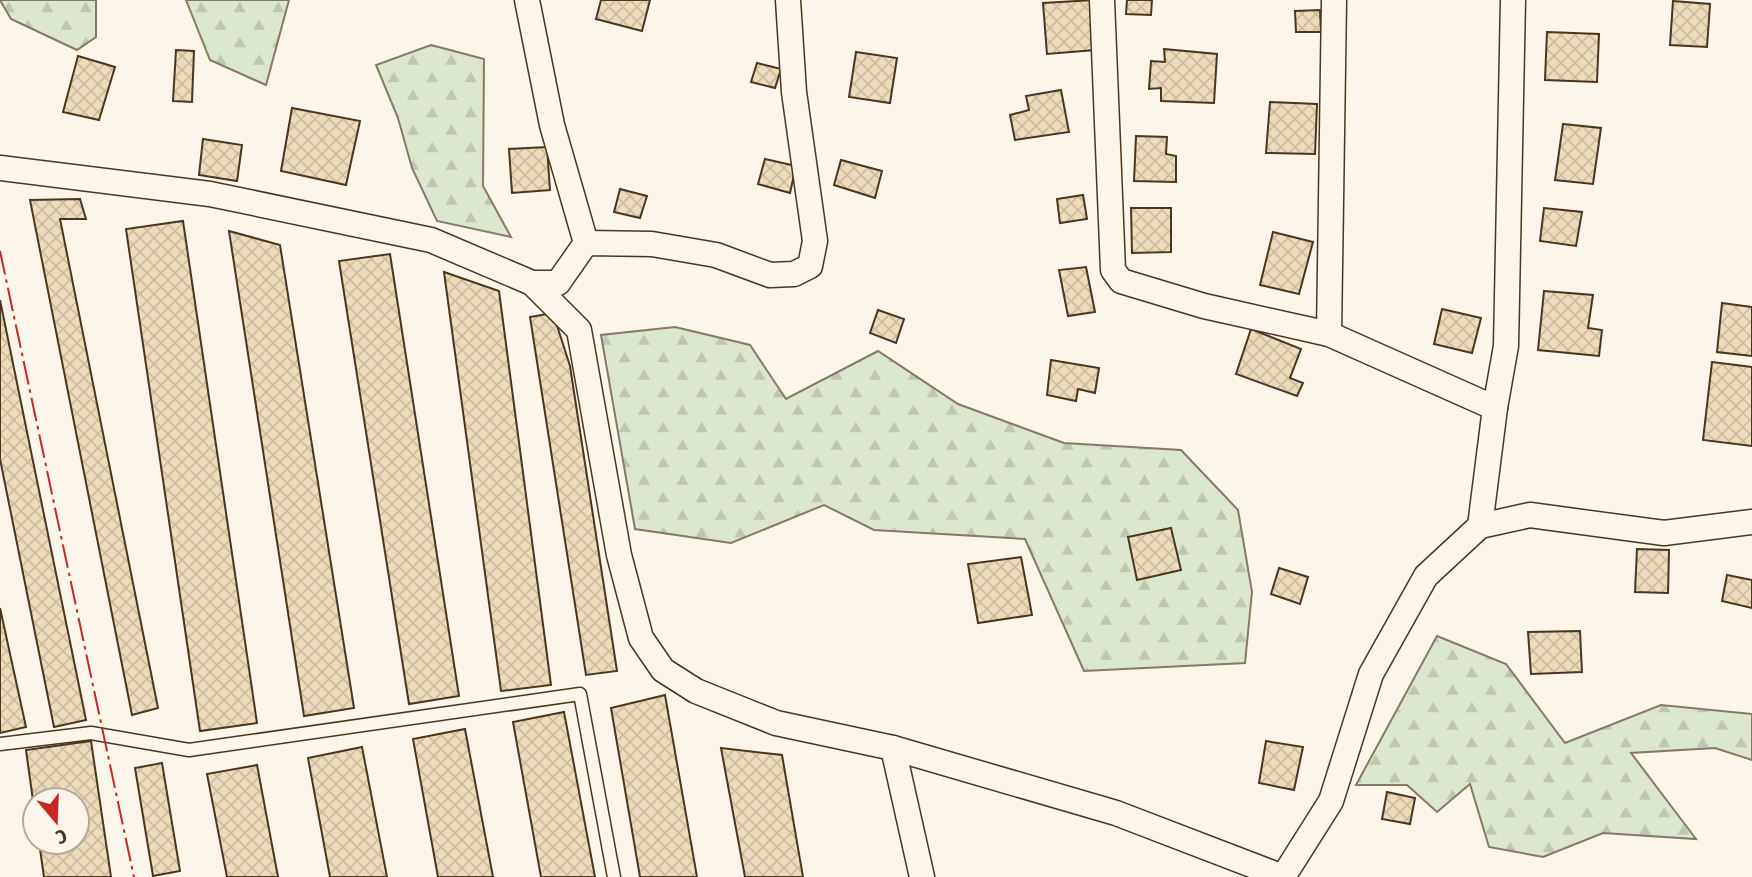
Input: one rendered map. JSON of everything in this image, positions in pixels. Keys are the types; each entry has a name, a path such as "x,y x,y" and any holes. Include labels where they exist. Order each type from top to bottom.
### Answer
{"street":[{"path":"527,0 552,125 586,243"},
{"path":"586,243 652,244 716,255 770,275 794,274 810,266 815,241 794,92 788,0"},
{"path":"1102,0 1113,270 1121,281 1192,302 1329,334 1495,408"},
{"path":"1329,334 1334,0"},
{"path":"1480,526 1506,346 1513,0"},
{"path":"0,168 209,194 431,240 532,283 579,330 619,555 641,638 663,670 696,691 776,723 892,748 1115,813 1283,877 1331,800 1371,674 1426,576 1480,526 1530,515 1664,533 1752,522"},
{"path":"532,283 558,283 586,243"},
{"path":"892,748 922,877"}],"lane":[{"path":"0,744 91,733 189,750 580,694 614,877"}],"green space":[{"path":"0,0 96,0 96,37 77,50 11,19"},
{"path":"186,0 289,0 266,85 210,60"},
{"path":"431,45 484,59 483,186 511,237 437,221 412,168 398,118 376,65"},
{"path":"675,327 750,345 786,399 878,351 958,404 1064,443 1181,450 1238,510 1252,592 1245,663 1084,671 1025,539 874,530 824,505 731,543 635,529 601,335"},
{"path":"1437,636 1506,664 1565,743 1661,705 1752,714 1752,760 1715,748 1631,753 1696,839 1603,833 1543,857 1489,847 1470,784 1437,812 1407,785 1356,785"}],"building":[{"path":"601,0 650,0 642,31 596,19"},
{"path":"1094,0 1095,50 1047,54 1043,3"},
{"path":"1127,0 1152,0 1151,15 1126,14"},
{"path":"1673,1 1710,4 1707,47 1670,45"},
{"path":"1320,10 1321,32 1296,32 1295,11"},
{"path":"1547,32 1599,34 1597,82 1545,80"},
{"path":"1164,49 1217,54 1214,103 1161,101 1161,88 1149,89 1151,61 1165,62"},
{"path":"176,50 194,51 192,102 173,101"},
{"path":"856,52 897,58 890,103 849,97"},
{"path":"78,56 115,67 99,120 63,112"},
{"path":"757,63 781,69 775,88 751,82"},
{"path":"1061,90 1069,132 1015,140 1010,115 1029,110 1026,96"},
{"path":"1270,102 1317,104 1315,154 1266,153"},
{"path":"292,108 360,121 346,185 281,171"},
{"path":"1563,124 1601,128 1593,184 1555,180"},
{"path":"1136,136 1167,137 1166,154 1176,156 1176,182 1134,181"},
{"path":"203,139 242,145 237,181 199,175"},
{"path":"547,147 550,190 512,193 509,149"},
{"path":"765,159 796,166 790,193 758,184"},
{"path":"841,160 882,171 875,198 834,185"},
{"path":"620,189 647,196 640,218 614,212"},
{"path":"1083,195 1087,219 1060,223 1057,199"},
{"path":"80,199 86,219 60,219 158,708 132,715 30,200"},
{"path":"1131,208 1171,208 1171,252 1132,253"},
{"path":"1544,208 1582,212 1576,246 1540,241"},
{"path":"183,221 257,723 200,731 126,229"},
{"path":"229,231 280,245 354,708 304,716"},
{"path":"1273,232 1313,242 1299,294 1260,285"},
{"path":"390,254 459,696 409,704 339,261"},
{"path":"1086,267 1095,312 1068,316 1059,270"},
{"path":"444,272 499,291 551,685 501,691"},
{"path":"1544,291 1593,295 1588,328 1602,330 1599,356 1538,350"},
{"path":"0,300 86,720 54,727 0,459"},
{"path":"1722,303 1752,307 1752,356 1717,352"},
{"path":"1442,309 1481,318 1472,353 1434,344"},
{"path":"878,310 904,319 896,343 870,333"},
{"path":"553,313 570,366 617,671 586,675 530,317"},
{"path":"1251,329 1301,349 1290,378 1303,383 1297,396 1236,374"},
{"path":"1051,360 1099,368 1095,393 1078,389 1076,401 1047,395"},
{"path":"1712,362 1752,367 1752,446 1703,440"},
{"path":"1171,528 1181,570 1137,580 1128,537"},
{"path":"1637,549 1669,550 1668,593 1635,592"},
{"path":"1021,557 1032,615 978,623 968,564"},
{"path":"1279,568 1308,577 1300,604 1271,594"},
{"path":"1727,575 1752,580 1752,608 1722,601"},
{"path":"0,608 26,727 0,733"},
{"path":"1580,631 1582,672 1531,674 1528,632"},
{"path":"665,695 697,877 640,877 611,708"},
{"path":"564,712 595,877 541,877 513,722"},
{"path":"465,729 493,877 438,877 413,739"},
{"path":"91,741 111,877 44,877 41,856 91,856 91,786 31,786 26,750"},
{"path":"1266,741 1303,747 1294,790 1259,783"},
{"path":"362,747 387,877 330,877 308,758"},
{"path":"721,748 782,755 803,877 745,877"},
{"path":"162,763 180,871 153,876 135,768"},
{"path":"257,765 278,877 227,877 207,774"},
{"path":"1387,792 1415,798 1410,824 1382,819"}],"power":[{"path":"0,251 134,877"}]}
